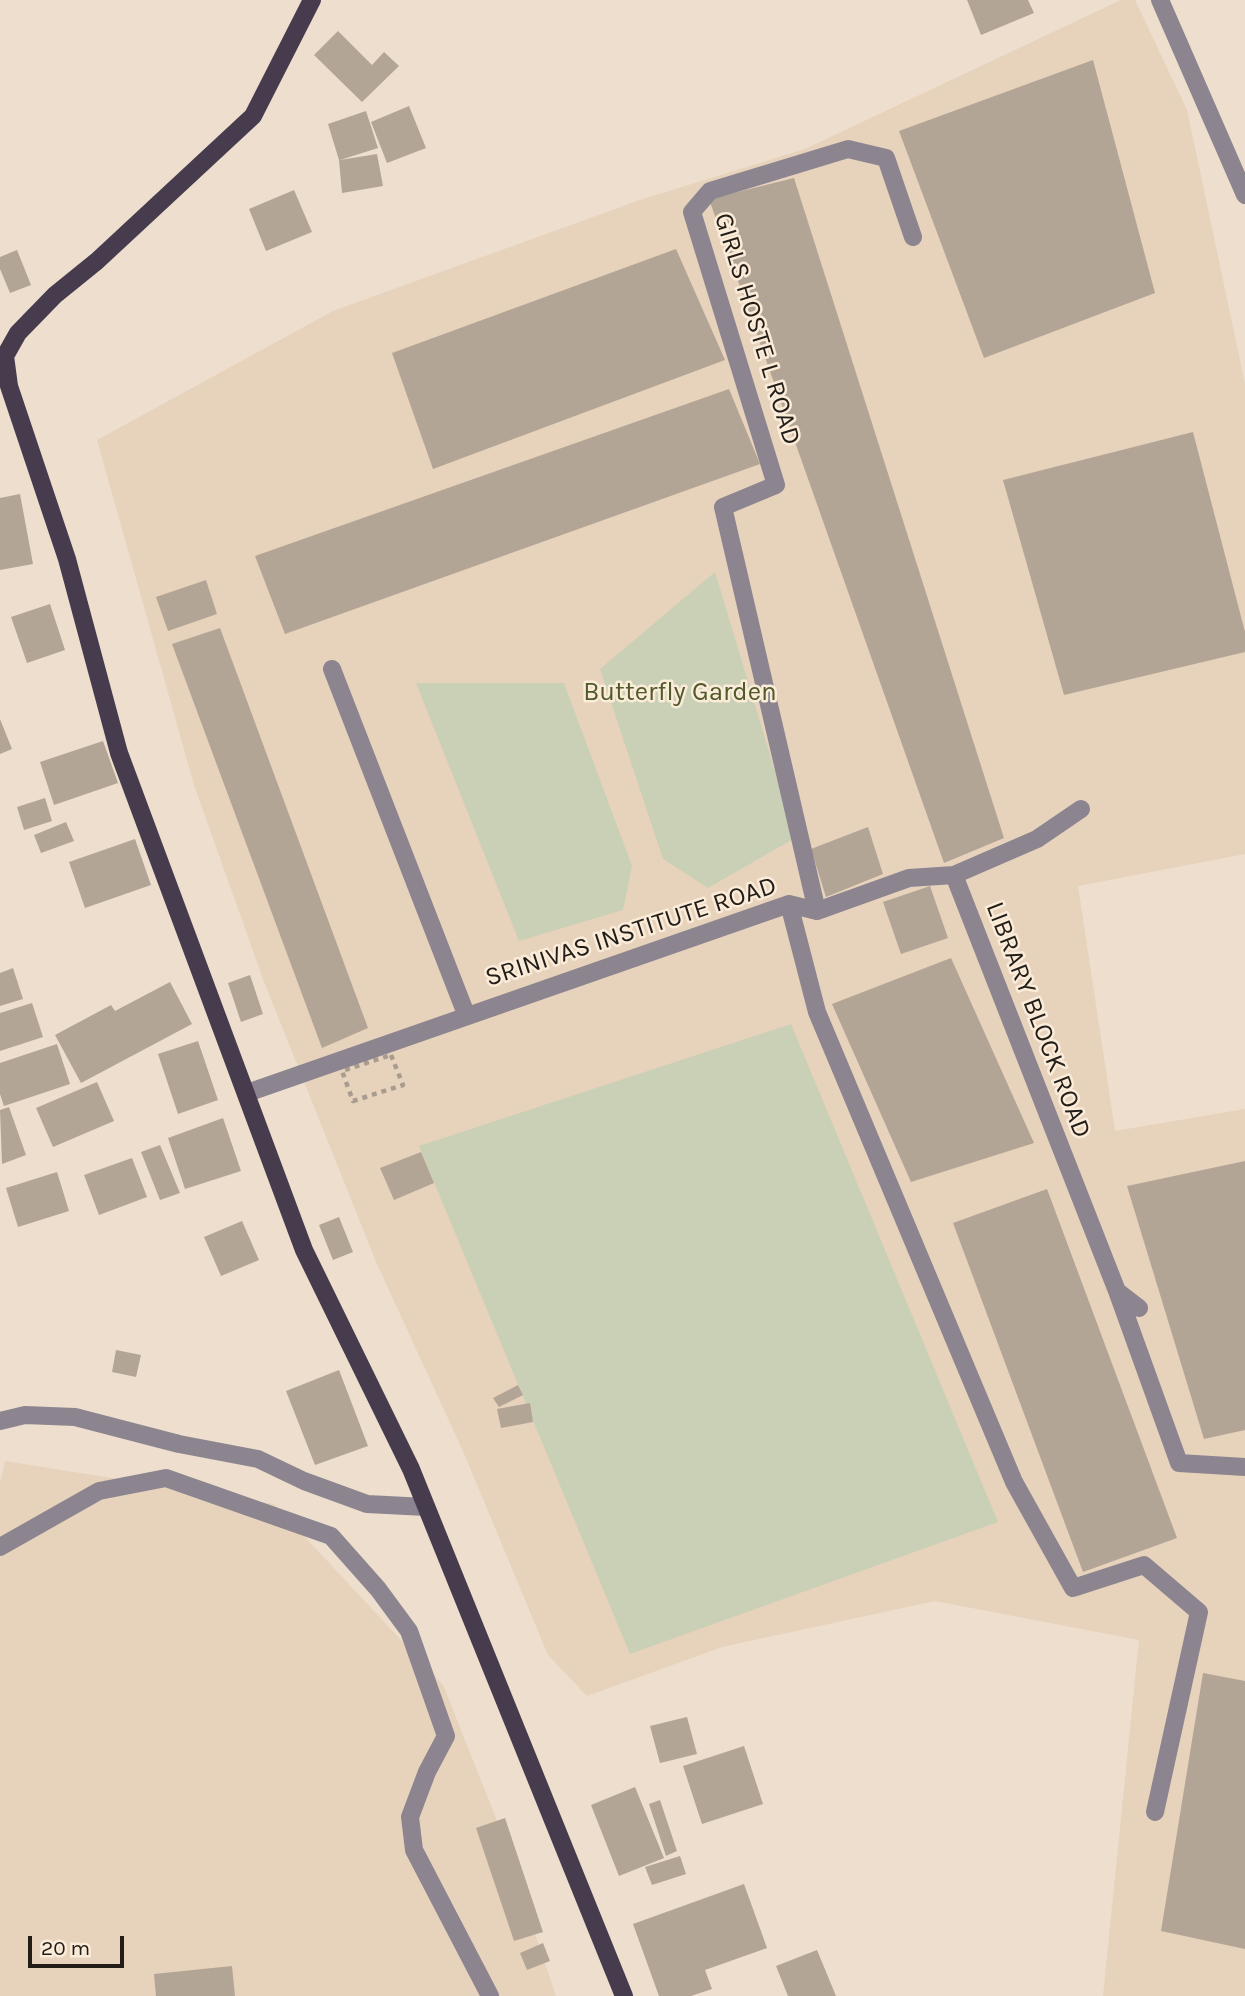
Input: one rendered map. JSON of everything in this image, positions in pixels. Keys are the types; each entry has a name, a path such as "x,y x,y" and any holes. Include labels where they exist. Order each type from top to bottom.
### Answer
{"main road":[{"path":"312,0 253,116 97,261 33,316 18,333 5,356 5,387 67,559 118,753 304,1250 411,1469 624,1996"}],"street":[{"path":"1160,0 1245,195"},
{"name":"GIRLS HOSTE L ROAD","path":"723,507 776,485 692,212 710,191 848,149 886,158 913,237"},
{"name":"SRINIVAS INSTITUTE ROAD","path":"247,1093 466,1014 789,904 817,911 723,507"},
{"name":"SRINIVAS INSTITUTE ROAD","path":"332,669 466,1014"},
{"path":"817,911 909,878 954,874 1037,839 1081,809"},
{"name":"LIBRARY BLOCK ROAD","path":"954,874 1117,1291 1179,1463 1245,1466"},
{"path":"789,904 817,1012 1014,1482 1073,1588 1144,1565 1199,1612 1156,1812"},
{"path":"1117,1291 1139,1308"},
{"path":"0,1421 25,1415 75,1417 179,1444 258,1459 367,1504 426,1507"},
{"path":"0,1547 99,1491 166,1478 331,1535 378,1589 409,1631 438,1709 446,1736 427,1772 410,1816 414,1850 490,1996"}],"shaded area":[{"path":"1121,0 1135,0 1187,110 1245,384 1245,854 1078,886 1115,1131 1245,1109 1245,1996 1103,1996 1139,1640 935,1601 722,1647 587,1696 548,1655 463,1451 377,1264 263,979 194,785 97,440 333,311 640,200 805,149"},
{"path":"5,1461 274,1504 443,1685 494,1813 556,1996 0,1996 0,1483"}],"green space":[{"name":"Butterfly Garden","path":"715,572 795,838 708,888 663,859 600,669"},
{"name":"Butterfly Garden","path":"416,683 564,683 632,866 623,910 519,941"},
{"path":"791,1024 998,1522 630,1654 419,1146"}],"building":[{"path":"967,0 1028,0 1034,13 981,35"},
{"path":"338,31 372,65 384,52 399,66 362,102 314,55"},
{"path":"1093,60 1155,293 984,358 899,131"},
{"path":"409,106 426,148 387,163 371,122"},
{"path":"366,111 378,148 340,160 377,154 383,186 342,193 339,160 328,124"},
{"path":"794,178 1004,838 944,863 709,199"},
{"path":"294,190 312,232 266,251 249,209"},
{"path":"676,249 725,360 433,469 392,353"},
{"path":"17,250 31,285 10,293 0,269 0,257"},
{"path":"729,389 760,464 285,634 255,556"},
{"path":"1193,432 1245,632 1245,652 1064,695 1003,480"},
{"path":"20,494 33,564 0,570 0,498"},
{"path":"206,580 217,614 168,631 156,597"},
{"path":"50,604 65,650 27,663 11,617"},
{"path":"220,628 368,1028 322,1048 172,644"},
{"path":"0,719 12,749 0,754"},
{"path":"103,741 118,783 54,805 40,762"},
{"path":"45,798 52,821 24,830 17,807"},
{"path":"66,822 74,841 41,853 34,835"},
{"path":"868,827 883,874 826,897 811,849"},
{"path":"135,839 151,885 85,908 69,862"},
{"path":"930,886 948,938 901,954 883,902"},
{"path":"951,958 1034,1143 911,1182 832,1004"},
{"path":"13,968 23,999 0,1006 0,973"},
{"path":"250,975 263,1014 241,1022 228,983"},
{"path":"170,982 192,1024 81,1083 55,1035 111,1005 115,1011"},
{"path":"32,1003 43,1037 0,1051 0,1013"},
{"path":"198,1041 218,1100 178,1114 158,1054"},
{"path":"57,1044 70,1084 4,1106 0,1094 0,1063"},
{"path":"97,1082 114,1121 53,1147 36,1108"},
{"path":"9,1107 26,1155 2,1164 0,1110"},
{"path":"223,1118 241,1171 185,1189 168,1138"},
{"path":"160,1145 180,1193 160,1200 141,1152"},
{"path":"421,1152 434,1183 394,1200 380,1168"},
{"path":"132,1158 147,1197 99,1215 84,1175"},
{"path":"1245,1161 1245,1430 1204,1439 1127,1186"},
{"path":"57,1172 69,1211 18,1227 6,1188"},
{"path":"1047,1189 1177,1538 1083,1572 953,1223"},
{"path":"339,1217 353,1252 333,1260 319,1225"},
{"path":"242,1221 259,1260 221,1276 204,1237"},
{"path":"116,1350 141,1355 136,1377 112,1372"},
{"path":"339,1370 368,1446 315,1465 286,1391"},
{"path":"518,1385 523,1395 499,1407 493,1398"},
{"path":"530,1403 533,1422 501,1428 497,1409"},
{"path":"1203,1673 1245,1681 1245,1949 1161,1931"},
{"path":"687,1717 697,1754 660,1763 650,1726"},
{"path":"744,1746 763,1804 702,1824 683,1766"},
{"path":"635,1787 664,1858 619,1876 591,1805"},
{"path":"660,1800 677,1851 666,1856 649,1804"},
{"path":"505,1818 543,1932 514,1941 476,1828"},
{"path":"680,1856 686,1874 652,1885 645,1867"},
{"path":"744,1884 767,1948 705,1970 712,1989 691,1996 659,1996 633,1924"},
{"path":"543,1943 550,1961 527,1970 520,1953"},
{"path":"817,1950 836,1996 788,1996 776,1966"},
{"path":"232,1966 235,1996 156,1996 154,1974"}]}
